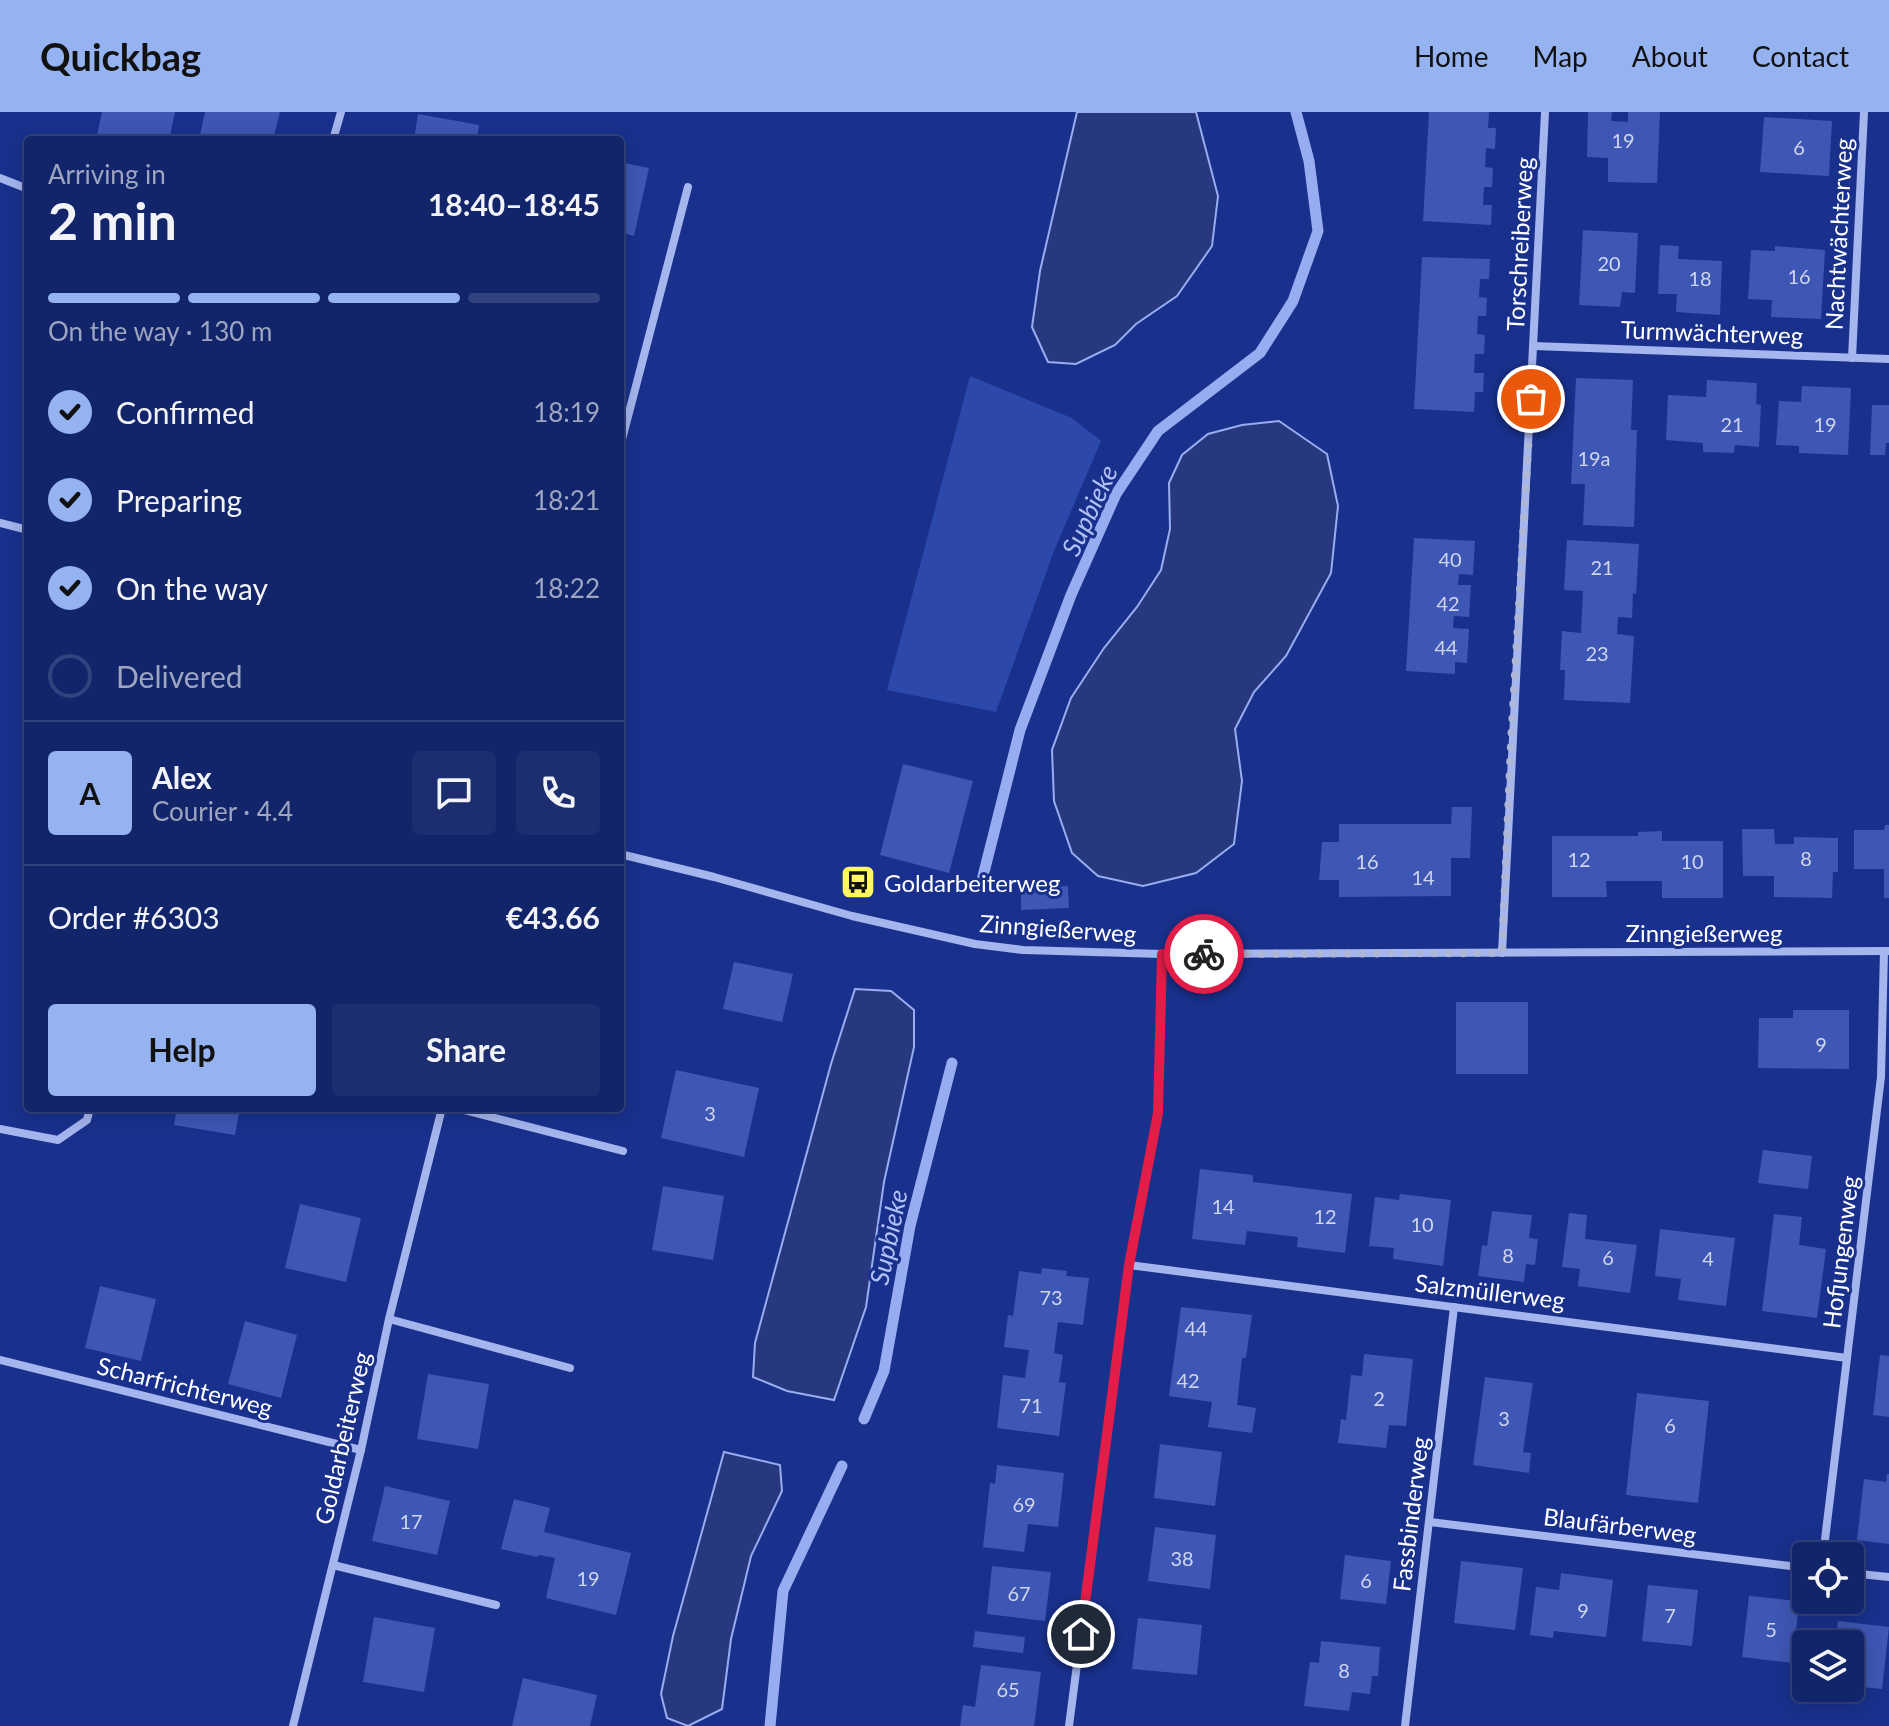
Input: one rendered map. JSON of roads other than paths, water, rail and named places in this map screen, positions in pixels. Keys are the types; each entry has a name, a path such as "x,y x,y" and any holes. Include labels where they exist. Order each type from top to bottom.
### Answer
{"street":[{"path":"334,136 341,112"},
{"name":"Torschreiberweg","path":"1502,953 1545,112"},
{"name":"Nachtwächterweg","path":"1852,358 1864,112"},
{"path":"0,178 24,187"},
{"path":"624,432 688,187"},
{"name":"Turmwächterweg","path":"1534,346 1889,359"},
{"path":"0,523 24,529"},
{"name":"Zinngießerweg","path":"624,855 852,916 975,944 1023,950 1162,954 1887,951"},
{"name":"Hofjungenweg","path":"1825,1542 1881,1077 1887,951"},
{"path":"1069,1726 1129,1265 1158,1113 1162,954"},
{"path":"0,1129 58,1140 87,1120 89,1112"},
{"name":"Goldarbeiterweg","path":"293,1726 441,1112"},
{"path":"472,1112 623,1151"},
{"name":"Salzmüllerweg","path":"1129,1265 1847,1358"},
{"name":"Fassbinderweg","path":"1405,1726 1454,1307"},
{"path":"389,1319 570,1368"},
{"name":"Scharfrichterweg","path":"0,1360 361,1450"},
{"name":"Blaufärberweg","path":"1430,1522 1792,1566"},
{"path":"333,1565 496,1605"},
{"path":"1864,1574 1889,1577"}],"waterway":[{"name":"Supbieke","path":"980,888 1020,730 1071,595 1116,494 1158,431 1260,353 1293,301 1318,231 1309,161 1296,112"},
{"name":"Supbieke","path":"864,1419 884,1371 910,1226 952,1063"},
{"name":"Supbieke","path":"770,1726 783,1591 842,1466"}],"place":[{"name":"Goldarbeiterweg","path":"858,882"}]}
